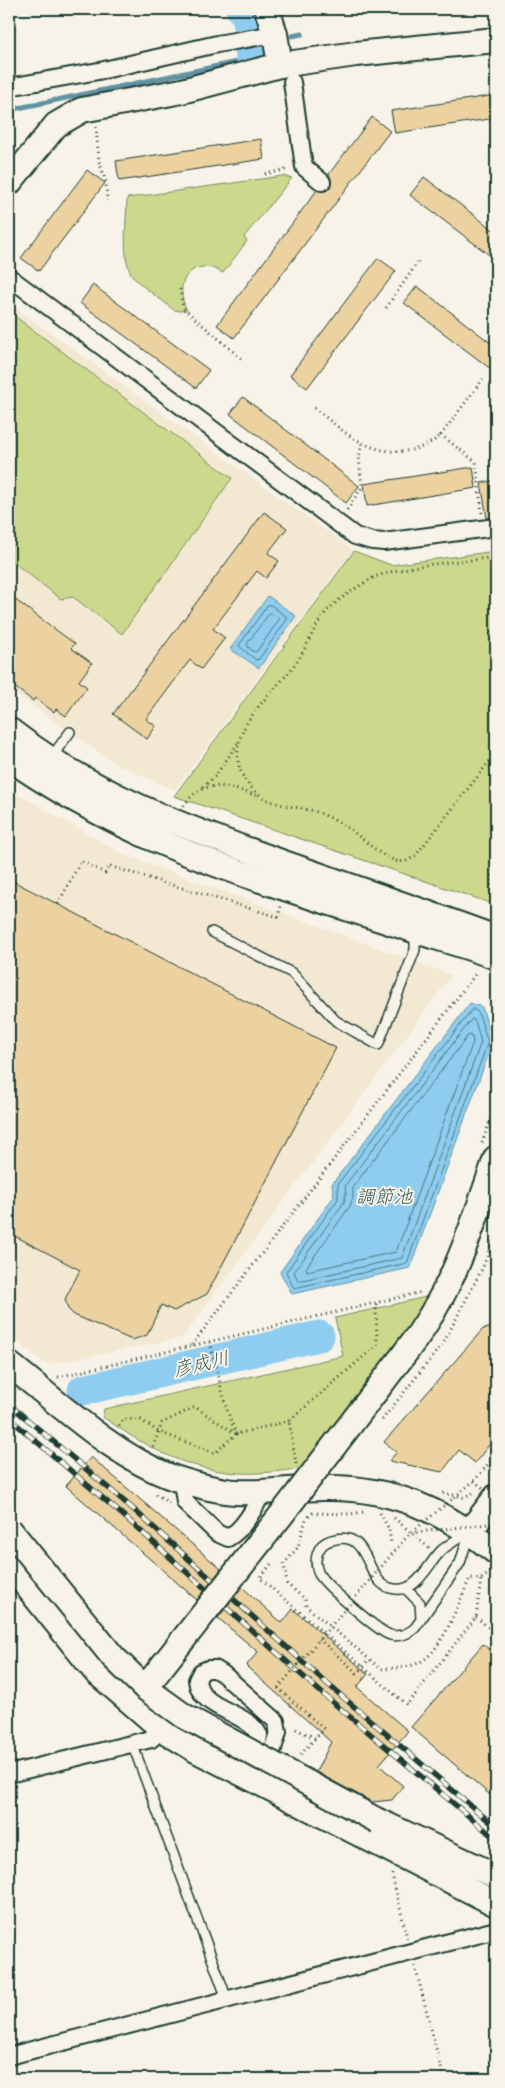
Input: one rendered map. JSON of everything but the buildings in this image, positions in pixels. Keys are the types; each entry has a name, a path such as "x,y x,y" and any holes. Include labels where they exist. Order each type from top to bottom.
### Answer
{"street":[{"path":"267,9 286,74 304,167 322,182"},
{"path":"9,87 104,70 217,44 275,34"},
{"path":"13,169 56,125 82,110 286,74 356,54 496,40"},
{"path":"9,277 355,536 372,542 384,542 490,528"},
{"path":"9,730 50,759 104,790 160,817 496,938"},
{"path":"9,758 41,780 97,812 147,836 200,858 496,957"},
{"path":"145,1688 423,1330 460,1262 488,1154"},
{"path":"9,1364 102,1437 134,1459 161,1473 182,1481 236,1492 324,1488 384,1494 411,1501 433,1510 470,1531 494,1562"},
{"path":"182,1481 185,1502 217,1533 228,1538 236,1533 257,1504 262,1492"},
{"path":"470,1531 496,1498"},
{"path":"9,1528 113,1657 145,1688 184,1716 378,1821 496,1876"},
{"path":"9,1564 96,1672 162,1729 196,1750 496,1904"},
{"path":"208,1669 215,1669 223,1674 276,1721 278,1732 276,1741 261,1771 249,1777 248,1765 259,1742 259,1735 252,1726 208,1700 201,1693 197,1680 201,1672 208,1669"},
{"path":"252,1726 265,1710"},
{"path":"9,1774 151,1739 162,1729"},
{"path":"9,2056 496,1930"}],"lane":[{"path":"50,759 70,732"},
{"path":"212,932 292,973 336,1021 378,1044 415,950 415,930"},
{"path":"470,1531 460,1563 415,1628 404,1635 393,1636 379,1629 324,1582 316,1568 316,1558 320,1548 338,1538 351,1540 366,1555 378,1580 383,1585 391,1588 405,1588 419,1579 442,1550 470,1531"},
{"path":"405,1588 420,1603 421,1619"},
{"path":"132,1743 227,1999"}],"path":[{"path":"96,124 99,161 106,182 107,201"},
{"path":"264,174 304,167"},
{"path":"386,308 420,259"},
{"path":"180,289 181,304 187,313 242,359"},
{"path":"314,408 362,443 391,451 409,451 424,447 441,436 483,379"},
{"path":"441,436 476,462 490,528"},
{"path":"338,524 362,487 359,457 362,443"},
{"path":"184,806 191,796 216,775 240,741 251,716 294,666 328,610 344,597 372,579 393,571 496,557"},
{"path":"240,741 240,768 250,787 264,797"},
{"path":"203,787 225,787 320,813 352,831 379,852 396,861 403,862 410,860 416,855 495,756"},
{"path":"58,904 81,861 105,873 108,866 278,917 281,906"},
{"path":"496,866 492,871 491,881 492,892 496,901"},
{"path":"192,1346 477,972"},
{"path":"488,1154 496,1104"},
{"path":"50,1379 428,1290"},
{"path":"115,1430 124,1419 141,1420 158,1432 214,1453 236,1434 289,1421 378,1345 376,1302"},
{"path":"210,1342 226,1406 236,1434"},
{"path":"152,1452 162,1423 195,1407 236,1434"},
{"path":"289,1421 296,1466"},
{"path":"297,1758 324,1729 278,1688 410,1534 474,1480 496,1455"},
{"path":"474,1480 496,1498"},
{"path":"300,1525 311,1510 370,1511 350,1514 313,1513 306,1519 298,1547 284,1564 286,1584 305,1599 306,1606 381,1669 404,1667 425,1659 444,1636 470,1578 481,1579"},
{"path":"377,1511 392,1517 431,1550"},
{"path":"381,1514 389,1529 390,1543"},
{"path":"410,1534 496,1523"},
{"path":"271,1563 260,1578 407,1705 476,1617 481,1579 494,1562"},
{"path":"476,1617 496,1634"},
{"path":"319,1639 357,1673 369,1659"},
{"path":"296,1730 315,1738"}],"shaded area":[{"path":"9,303 353,550 175,790 117,765 9,689"},
{"path":"9,789 125,855 452,975 182,1338 47,1365 9,1335"}],"green space":[{"path":"282,176 292,178 244,237 247,241 223,273 212,268 203,267 195,269 188,274 182,289 187,310 174,310 134,278 127,262 126,251 127,198"},
{"path":"9,312 232,478 122,634 73,597 61,599 9,559"},
{"path":"354,551 391,565 496,551 496,905 174,796"},
{"path":"430,1296 413,1327 305,1468 265,1473 237,1473 195,1466 139,1441 103,1417 104,1409 343,1356 335,1318"}],"water":[{"path":"268,596 296,616 259,668 230,649"},
{"name":"調節池","path":"470,1003 482,1007 493,1042 410,1268 292,1294 280,1272 334,1196 332,1184"}],"waterway":[{"path":"241,9 248,16 251,59"},
{"path":"292,36 302,34"},
{"path":"9,110 251,59"},
{"name":"彦成川","path":"83,1390 319,1336"}],"railway":[{"path":"9,1404 132,1508 331,1687 496,1827"},
{"path":"9,1418 125,1517 324,1695 496,1839"}]}
